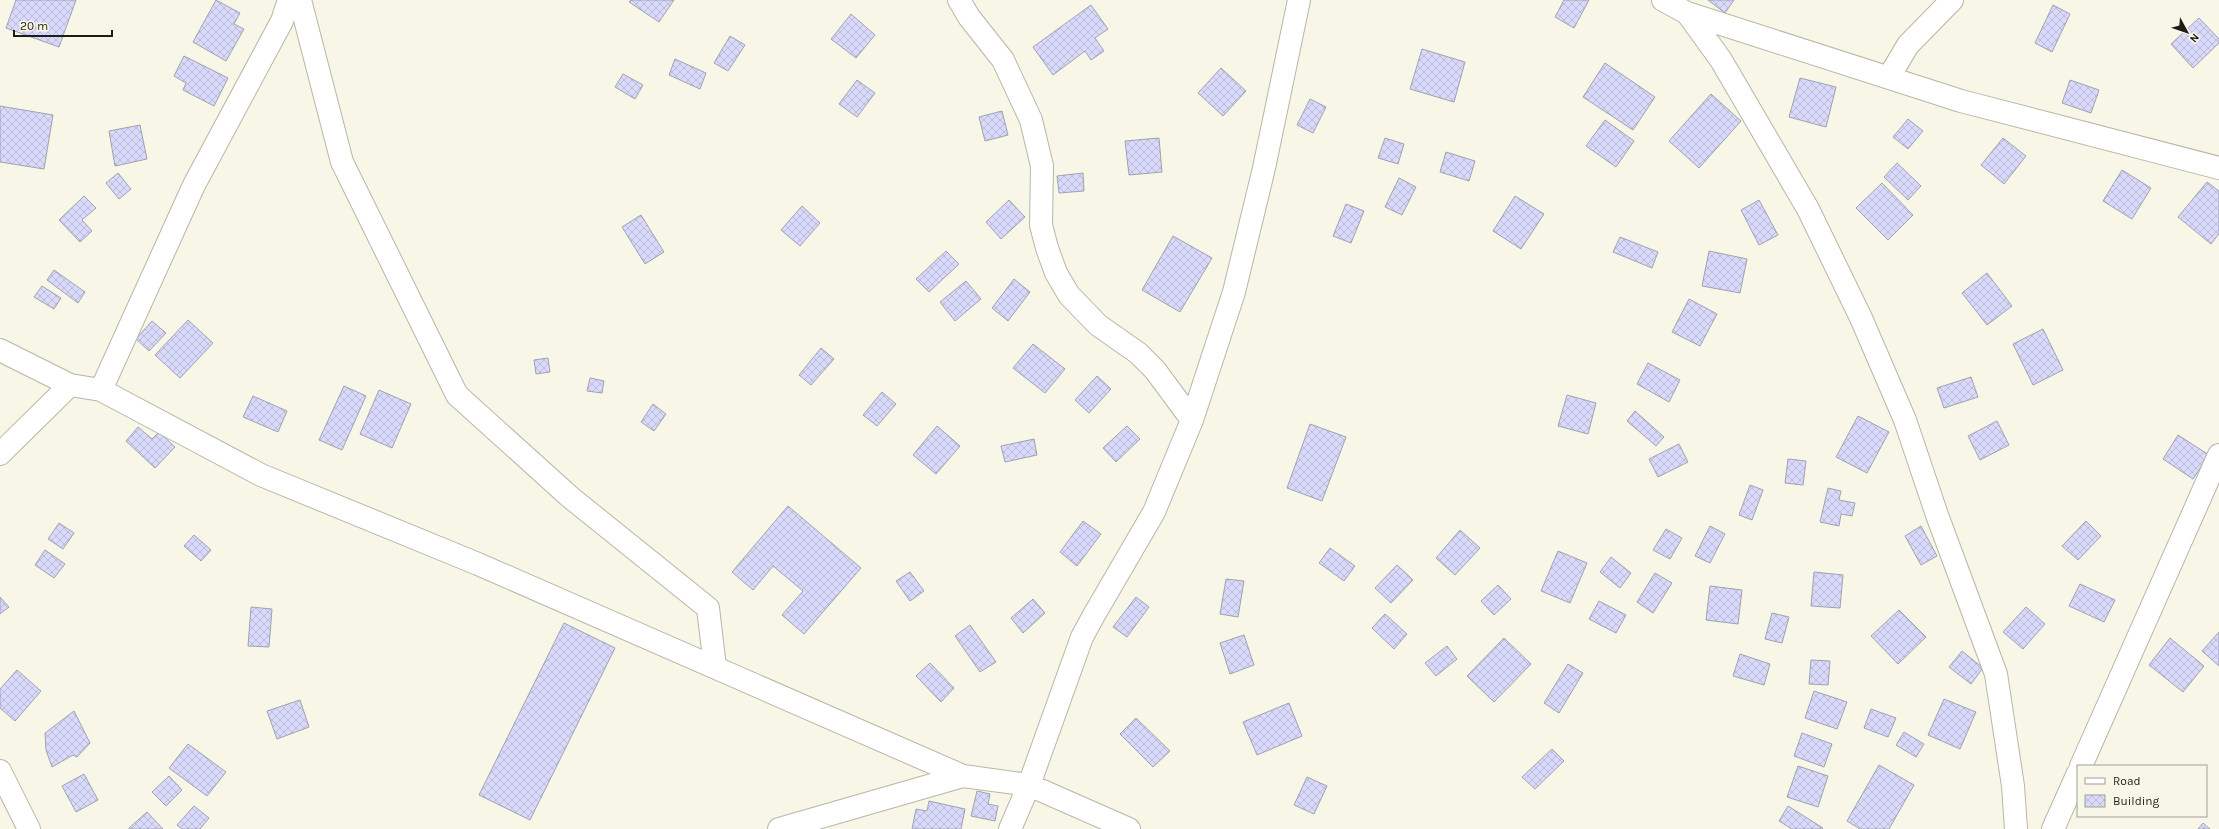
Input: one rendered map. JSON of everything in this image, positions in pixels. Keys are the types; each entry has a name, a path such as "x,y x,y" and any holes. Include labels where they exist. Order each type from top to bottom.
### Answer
{"street":[{"path":"100,390 194,185 282,21 289,0"},
{"path":"300,0 342,162 457,395 570,497 708,608 715,667"},
{"path":"960,0 969,17 1003,60 1030,120 1042,166 1042,225 1047,248 1056,273 1069,295 1098,325 1138,353 1155,370 1192,420"},
{"path":"1010,829 1029,785 1082,637 1154,512 1192,420 1234,292 1264,168 1299,0"},
{"path":"1663,0 1686,13 1968,103 2219,168"},
{"path":"1889,77 1908,46 1952,0"},
{"path":"1686,13 1721,60 1808,209 1861,318 1905,420 1937,514 1996,674 2013,786 2016,829"},
{"path":"0,350 70,385 100,390 261,475 478,564 963,776 1029,785 1129,829"},
{"path":"0,454 70,385"},
{"path":"2081,765 2219,455"},
{"path":"0,771 29,829"},
{"path":"2053,829 2077,775"},
{"path":"779,829 963,776"}],"building":[{"path":"16,0 76,0 59,47 6,28"},
{"path":"216,0 240,13 234,24 244,29 226,61 193,42"},
{"path":"631,0 674,0 659,22 629,2"},
{"path":"1564,0 1589,0 1574,28 1555,17"},
{"path":"1708,0 1734,0 1725,13"},
{"path":"1091,5 1108,29 1095,38 1104,51 1091,60 1085,51 1053,75 1033,47"},
{"path":"2053,5 2070,14 2052,52 2035,43"},
{"path":"851,14 875,35 856,58 831,39"},
{"path":"2199,18 2219,39 2219,43 2193,68 2171,44"},
{"path":"730,36 745,45 728,71 714,63"},
{"path":"1422,49 1465,62 1454,102 1410,89"},
{"path":"184,56 228,78 214,106 183,90 186,83 174,76"},
{"path":"675,59 706,73 700,89 669,75"},
{"path":"1605,63 1655,97 1633,130 1583,97"},
{"path":"1221,68 1246,91 1223,116 1198,93"},
{"path":"623,74 643,85 635,99 615,87"},
{"path":"1800,78 1836,87 1826,127 1789,117"},
{"path":"857,80 875,93 857,117 839,104"},
{"path":"2070,80 2099,90 2091,113 2062,103"},
{"path":"1711,94 1741,121 1699,168 1669,141"},
{"path":"1310,99 1326,107 1313,133 1297,125"},
{"path":"0,106 53,115 44,169 0,162"},
{"path":"1002,111 1008,135 985,141 979,117"},
{"path":"1908,119 1923,131 1908,149 1893,137"},
{"path":"1605,120 1634,141 1616,167 1586,146"},
{"path":"140,125 147,159 115,166 109,131"},
{"path":"1159,138 1162,172 1129,175 1125,141"},
{"path":"1385,138 1404,144 1398,164 1378,158"},
{"path":"2003,138 2026,156 2004,184 1981,165"},
{"path":"1446,152 1475,161 1469,181 1440,172"},
{"path":"1897,163 1921,186 1908,200 1884,177"},
{"path":"2122,170 2151,188 2132,219 2103,201"},
{"path":"118,173 131,189 119,199 106,183"},
{"path":"1083,173 1084,191 1059,193 1057,176"},
{"path":"1399,178 1416,187 1402,215 1385,207"},
{"path":"2207,182 2219,191 2219,234 2211,244 2178,217"},
{"path":"1882,183 1913,215 1888,240 1856,208"},
{"path":"84,196 96,208 82,220 92,231 80,242 59,220"},
{"path":"1515,196 1544,214 1521,249 1493,231"},
{"path":"1009,200 1025,217 1001,239 986,222"},
{"path":"1759,200 1778,235 1759,245 1741,210"},
{"path":"1346,204 1364,211 1351,243 1333,236"},
{"path":"802,206 820,223 800,246 781,230"},
{"path":"641,215 664,252 645,264 622,227"},
{"path":"1173,236 1212,258 1180,312 1142,290"},
{"path":"1620,237 1658,252 1652,268 1613,252"},
{"path":"946,251 959,264 929,292 916,279"},
{"path":"1709,251 1747,259 1740,293 1702,286"},
{"path":"54,270 85,292 78,303 47,280"},
{"path":"1987,273 2012,306 1987,325 1962,293"},
{"path":"1014,279 1030,292 1008,321 992,308"},
{"path":"966,281 981,299 955,321 940,302"},
{"path":"42,286 61,298 54,309 34,297"},
{"path":"1689,299 1717,314 1700,346 1672,332"},
{"path":"188,320 213,343 180,378 155,355"},
{"path":"152,321 166,333 149,351 136,339"},
{"path":"2043,329 2063,370 2033,385 2013,344"},
{"path":"1033,344 1065,369 1045,393 1013,368"},
{"path":"821,348 834,359 811,385 799,375"},
{"path":"548,358 550,372 536,374 534,360"},
{"path":"1648,363 1680,380 1669,402 1637,384"},
{"path":"1097,376 1111,389 1089,413 1075,400"},
{"path":"1971,377 1978,397 1944,408 1937,388"},
{"path":"590,378 604,381 602,393 587,391"},
{"path":"344,386 366,396 342,450 319,440"},
{"path":"379,390 411,404 392,448 360,434"},
{"path":"882,392 896,404 877,426 863,415"},
{"path":"1567,395 1596,403 1588,434 1558,426"},
{"path":"253,396 287,411 278,432 243,417"},
{"path":"653,404 666,414 654,431 641,422"},
{"path":"1635,411 1664,437 1656,446 1627,421"},
{"path":"1858,416 1889,432 1867,473 1836,457"},
{"path":"1997,421 2009,445 1980,460 1968,436"},
{"path":"1310,424 1346,437 1322,501 1287,488"},
{"path":"937,426 960,446 936,474 913,455"},
{"path":"1127,426 1140,439 1116,462 1103,448"},
{"path":"138,427 152,439 159,432 175,447 155,468 126,441"},
{"path":"2178,435 2209,455 2193,479 2163,459"},
{"path":"1034,439 1037,455 1005,462 1001,446"},
{"path":"1679,444 1688,462 1658,477 1649,459"},
{"path":"1788,459 1806,461 1803,485 1785,483"},
{"path":"1750,485 1763,490 1752,520 1739,515"},
{"path":"1828,488 1841,491 1839,500 1855,503 1852,516 1841,514 1839,526 1820,522"},
{"path":"788,506 861,568 804,634 782,615 803,591 773,566 753,590 732,572"},
{"path":"1083,521 1101,534 1077,566 1060,552"},
{"path":"2086,521 2101,536 2078,560 2062,546"},
{"path":"59,523 74,533 63,549 48,539"},
{"path":"1710,526 1725,534 1710,563 1695,556"},
{"path":"1921,526 1937,556 1921,565 1905,536"},
{"path":"1666,529 1682,538 1670,559 1653,550"},
{"path":"1460,530 1480,548 1455,575 1436,558"},
{"path":"194,535 211,550 201,561 184,546"},
{"path":"1330,548 1355,566 1344,581 1319,563"},
{"path":"45,550 65,564 54,578 35,565"},
{"path":"1558,551 1587,563 1570,603 1541,591"},
{"path":"1611,557 1631,573 1620,588 1600,572"},
{"path":"1397,565 1413,580 1391,603 1375,588"},
{"path":"910,572 924,591 910,601 896,581"},
{"path":"1814,572 1843,575 1840,608 1811,606"},
{"path":"1655,573 1672,583 1653,613 1637,602"},
{"path":"1226,579 1244,581 1238,617 1220,614"},
{"path":"2080,584 2115,600 2104,622 2069,606"},
{"path":"1498,585 1511,599 1494,615 1481,601"},
{"path":"1710,586 1742,590 1738,624 1706,620"},
{"path":"0,597 9,607 0,614"},
{"path":"1136,597 1149,607 1127,637 1113,627"},
{"path":"1033,599 1045,613 1023,633 1011,618"},
{"path":"1599,601 1626,615 1616,633 1589,619"},
{"path":"251,607 272,609 269,647 248,646"},
{"path":"2026,607 2045,624 2023,649 2003,632"},
{"path":"1899,610 1926,637 1898,664 1871,636"},
{"path":"1772,613 1789,617 1782,643 1765,639"},
{"path":"1385,614 1407,634 1394,649 1372,628"},
{"path":"564,623 615,648 530,820 479,795"},
{"path":"970,625 996,662 980,672 955,636"},
{"path":"2219,632 2219,666 2202,651"},
{"path":"1244,635 1254,665 1230,674 1220,643"},
{"path":"1504,638 1531,664 1494,702 1467,676"},
{"path":"2170,638 2204,666 2183,692 2149,665"},
{"path":"1447,646 1457,659 1436,676 1425,663"},
{"path":"1962,651 1983,668 1971,684 1949,667"},
{"path":"1740,654 1770,664 1764,685 1733,676"},
{"path":"1811,660 1830,661 1828,685 1809,684"},
{"path":"930,663 954,688 941,702 916,676"},
{"path":"1568,664 1583,673 1559,713 1544,703"},
{"path":"17,670 41,691 15,721 0,708 0,689"},
{"path":"1814,691 1847,702 1837,729 1805,718"},
{"path":"1944,699 1976,712 1960,749 1928,735"},
{"path":"300,700 309,727 277,739 267,711"},
{"path":"1289,703 1302,736 1257,755 1243,722"},
{"path":"1871,709 1896,718 1888,737 1864,728"},
{"path":"74,711 90,743 77,757 73,755 52,767 46,750 45,733"},
{"path":"1136,718 1170,751 1153,767 1120,734"},
{"path":"1904,732 1924,744 1916,757 1896,745"},
{"path":"1802,733 1832,744 1824,767 1794,756"},
{"path":"188,744 226,772 207,796 169,768"},
{"path":"1552,749 1564,761 1535,789 1522,777"},
{"path":"1879,765 1914,785 1889,829 1860,829 1847,821"},
{"path":"1798,766 1828,776 1818,807 1787,797"},
{"path":"84,774 98,800 76,812 62,786"},
{"path":"169,776 182,790 166,806 152,792"},
{"path":"1307,777 1327,786 1314,814 1294,805"},
{"path":"977,791 990,794 988,804 998,806 995,821 971,816"},
{"path":"929,801 965,809 961,829 912,829 916,809 927,811"},
{"path":"194,806 209,818 200,829 182,829 177,825"},
{"path":"1788,806 1823,828 1792,829 1779,821"},
{"path":"147,812 163,829 129,829 129,828"},
{"path":"2203,823 2210,829 2198,829"}]}
